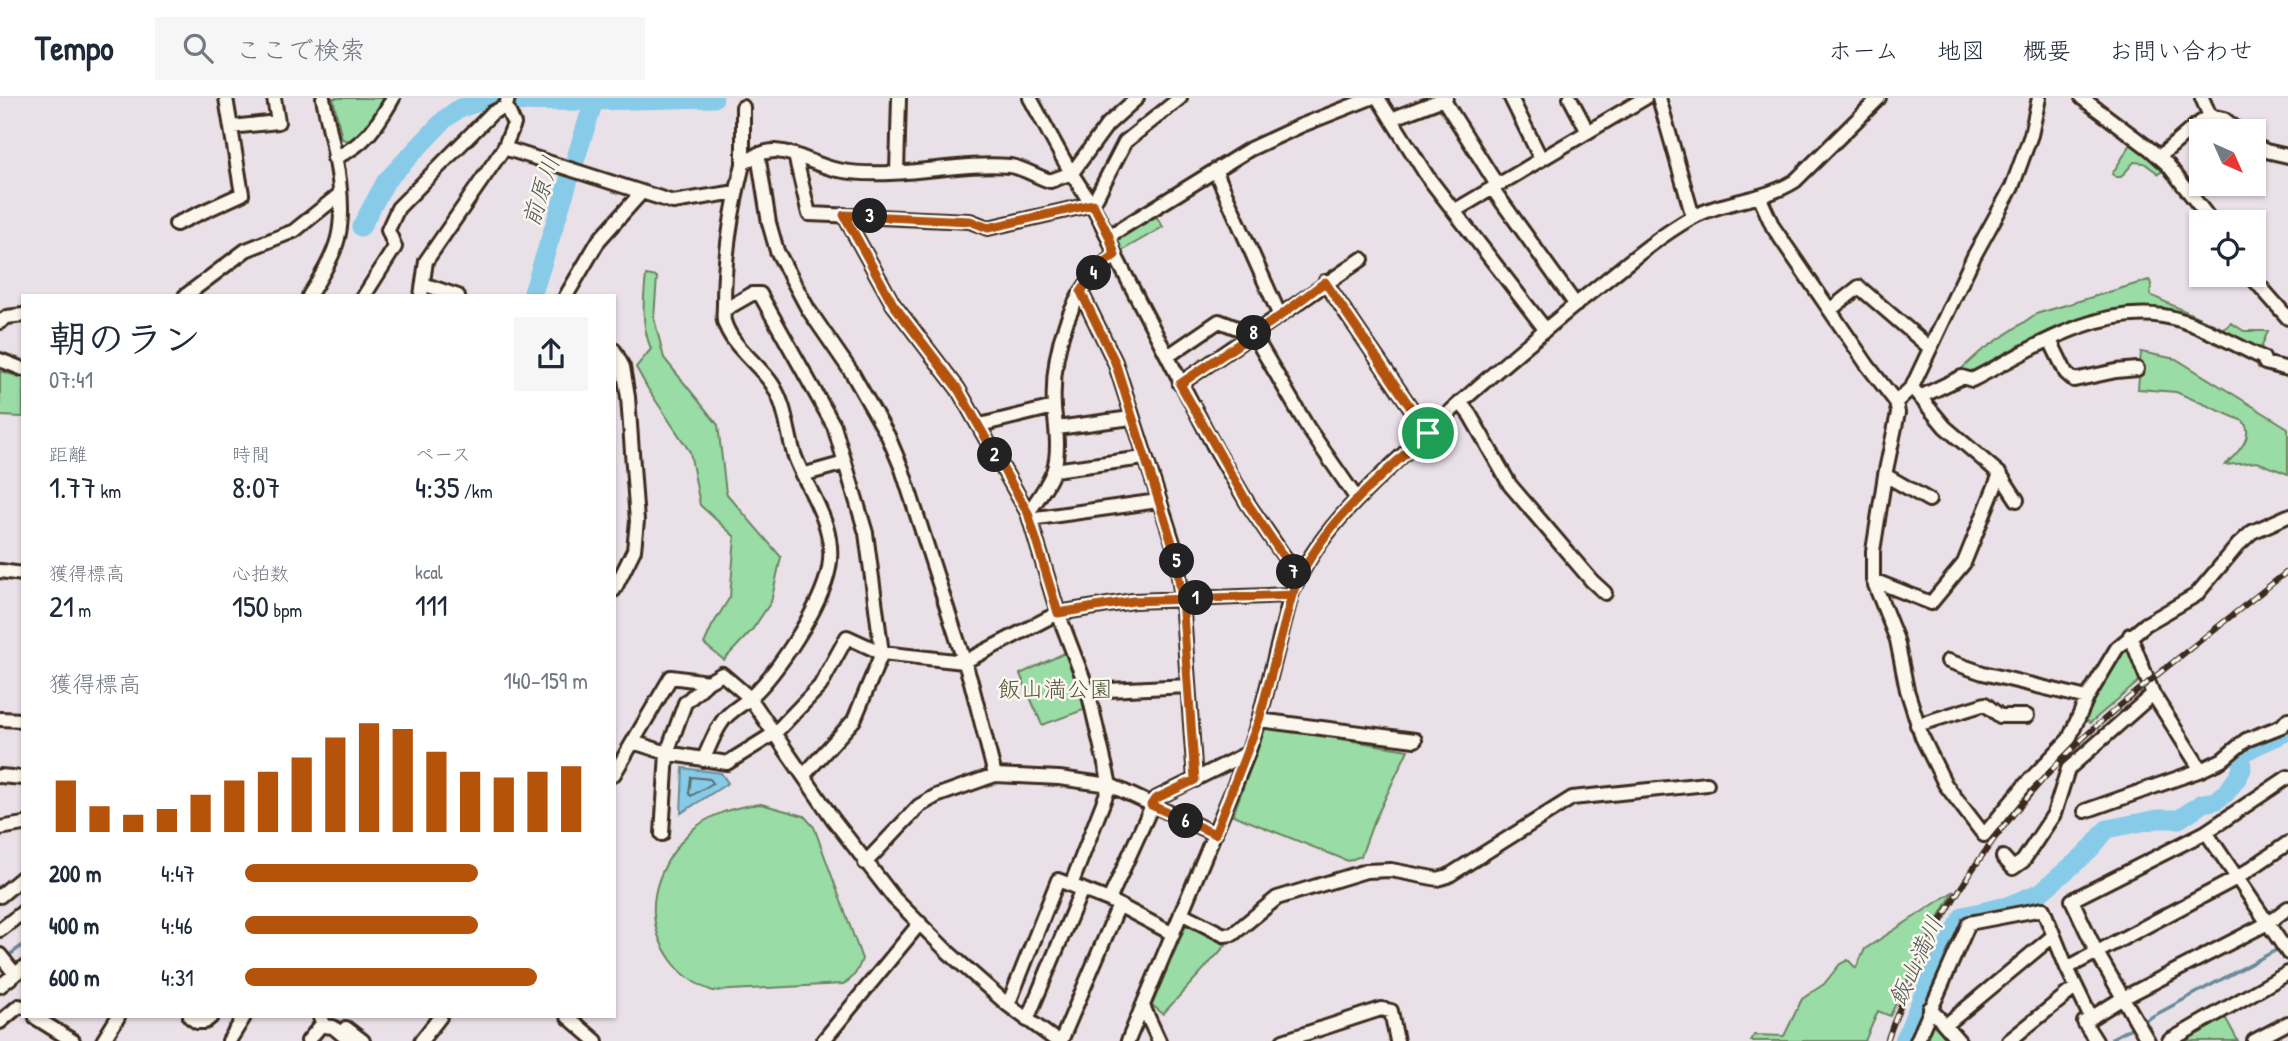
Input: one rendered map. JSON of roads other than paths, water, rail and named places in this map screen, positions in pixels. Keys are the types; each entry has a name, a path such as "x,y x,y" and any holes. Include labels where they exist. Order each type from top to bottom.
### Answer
{"street":[{"path":"176,224 242,194 226,98"},
{"path":"231,127 278,122 274,98"},
{"path":"312,292 330,260 341,224 340,194 323,98"},
{"path":"334,158 354,149 366,137 393,98"},
{"path":"897,172 899,98"},
{"path":"1030,98 1072,173 1093,204 1115,255 1180,384 1248,504 1298,578"},
{"path":"743,164 758,154 780,149 837,170 897,172 1013,166 1050,181 1072,173 1107,125 1137,98"},
{"path":"795,155 809,214 970,221 988,228 1093,204 1125,142 1180,98"},
{"path":"1109,236 1250,149 1371,98"},
{"path":"1378,98 1427,176 1545,329"},
{"path":"1511,98 1541,159"},
{"path":"1570,98 1588,132"},
{"path":"1454,211 1645,98"},
{"path":"1659,98 1693,217"},
{"path":"1128,1041 1248,753 1292,595 1308,560 1357,499 1460,402 1545,329 1660,239 1693,217 1729,202 1782,189 1795,180 1879,98"},
{"path":"1916,392 1930,348 1974,256 2012,187 2031,135 2039,98"},
{"path":"2082,98 2159,157 2177,175 2203,210"},
{"path":"2202,98 2210,116"},
{"path":"1391,119 1445,99 1495,186 1576,305"},
{"path":"365,294 395,247 388,230 398,208 492,113 507,102 514,124 504,148 426,261 422,290 446,294"},
{"path":"703,760 722,720 750,698 776,668 810,616 829,571 831,551 829,532 814,494 802,475 786,419 772,385 734,340 723,319 724,288 736,192 743,164 743,107"},
{"path":"2159,157 2210,116"},
{"path":"2210,116 2224,119"},
{"path":"504,148 673,202 736,192"},
{"path":"2266,150 2288,156"},
{"path":"758,154 769,223 777,251 808,309 852,373 888,436 914,502 982,720 995,775"},
{"path":"1215,170 1280,316"},
{"path":"567,294 599,240 642,192"},
{"path":"188,294 246,250 294,231 340,194"},
{"path":"1759,195 1773,227 1868,366 1896,402 1898,413 1873,551 1873,580 1897,640 1917,724 1945,784 1984,835 2025,785 2069,739 2087,698 2117,648 2146,624 2196,595 2252,532 2288,516"},
{"path":"844,215 893,304 958,389 1029,516 1058,613 1088,691 1110,785 1027,1020"},
{"path":"1029,516 1054,470 1057,428 1054,407 1055,381 1061,340 1069,313 1098,267 1115,255"},
{"path":"1180,384 1362,259"},
{"path":"1325,282 1428,433"},
{"path":"1830,310 1859,287 1930,348"},
{"path":"2260,287 2288,318"},
{"path":"1081,292 1115,362 1175,552 1182,599 1195,780"},
{"path":"724,310 752,293 760,294 834,426 866,533 882,653 854,720 804,775"},
{"path":"2268,297 2288,302"},
{"path":"1896,402 1916,392 1962,377 1972,380 2075,328 2131,314 2166,316 2263,358 2265,363 2288,369"},
{"path":"0,321 21,315"},
{"path":"1168,356 1219,321 1253,334 1308,428 1357,499"},
{"path":"2050,340 2066,373 2074,380 2137,369"},
{"path":"616,354 627,389 636,521 634,550 616,586"},
{"path":"0,360 21,368"},
{"path":"1916,392 1945,428 2000,474 2017,500"},
{"path":"1460,402 1510,485 1605,593"},
{"path":"980,425 1054,407"},
{"path":"1057,428 1131,418"},
{"path":"1054,470 1144,458"},
{"path":"802,475 845,463"},
{"path":"1873,580 1931,603 1964,562 2000,474"},
{"path":"1885,475 1929,500"},
{"path":"1029,516 1158,502"},
{"path":"0,571 21,574"},
{"path":"633,742 667,753 727,763 775,733 820,686 846,636 882,653 964,662 1058,613 1133,601 1292,595"},
{"path":"2130,635 2152,694 2201,770"},
{"path":"1948,661 1983,673 2087,698"},
{"path":"662,834 667,753 685,703 708,682 722,674 750,698 865,863 894,898 948,952 1008,1005 1059,1041 1151,805 1155,799 1248,753"},
{"path":"616,771 671,677 708,682"},
{"path":"1088,691 1188,686"},
{"path":"2003,857 2013,869 2023,861 2054,814 2068,769 2152,694"},
{"path":"1917,724 1985,704 2000,716 2027,716"},
{"path":"0,719 21,720"},
{"path":"2085,811 2201,770 2222,760 2246,740 2282,726 2288,719"},
{"path":"1259,720 1415,740"},
{"path":"865,863 919,806 948,791 995,775 1059,778 1110,785 1215,834"},
{"path":"0,776 21,778"},
{"path":"2148,1041 2096,951 2072,900 2206,832 2288,776"},
{"path":"1181,914 1224,935 1233,934 1277,898 1366,871 1391,870 1438,878 1448,876 1572,798 1707,784"},
{"path":"0,828 21,824"},
{"path":"2206,832 2288,953"},
{"path":"2067,968 2237,878 2288,843"},
{"path":"0,896 21,879"},
{"path":"1008,1005 1058,880 1114,902 1173,934"},
{"path":"2096,1041 2084,1022 2123,998 2268,923 2288,908"},
{"path":"1917,1041 1969,923 2043,909 2091,1018"},
{"path":"0,930 21,914"},
{"path":"826,1040 920,923"},
{"path":"1945,1026 2053,936"},
{"path":"0,955 19,971 0,986"},
{"path":"2169,1041 2288,973"},
{"path":"2009,1041 2076,987"},
{"path":"0,1022 21,1006"},
{"path":"1143,1006 1158,1041"},
{"path":"1930,1008 1959,1041"},
{"path":"1283,1041 1381,1009 1391,1011 1396,1041"},
{"path":"40,1018 73,1041"},
{"path":"103,1041 117,1018"},
{"path":"191,1018 205,1023 210,1018"},
{"path":"229,1041 243,1018"},
{"path":"421,1041 437,1018"},
{"path":"569,1018 596,1041"},
{"path":"308,1041 327,1021"},
{"path":"318,1041 327,1021"},
{"path":"327,1021 350,1041"},
{"path":"327,1021 363,1041"},
{"path":"2254,1041 2288,1023"}],"water":[{"path":"683,768 721,773 728,783 681,813"}],"waterway":[{"name":"前原川","path":"533,294 594,101 714,98"},
{"name":"前原川","path":"361,227 386,181 445,119 458,109 479,102 594,101"},
{"name":"飯山満川","path":"1904,1041 1927,986 1963,916 2007,906 2041,892 2088,852 2107,829 2158,819 2179,819 2203,803 2215,801 2226,793 2238,777 2242,769 2241,755 2288,731"},
{"name":"前原川","path":"4,959 21,946"},
{"path":"2142,1022 2280,948"},
{"path":"2112,1038 2135,1026"}],"railway":[{"path":"1887,1041 1903,1000 1941,921 1988,847 2043,779 2119,706 2288,571"}],"park label":[{"name":"飯山満公園","path":"1055,688"}]}
